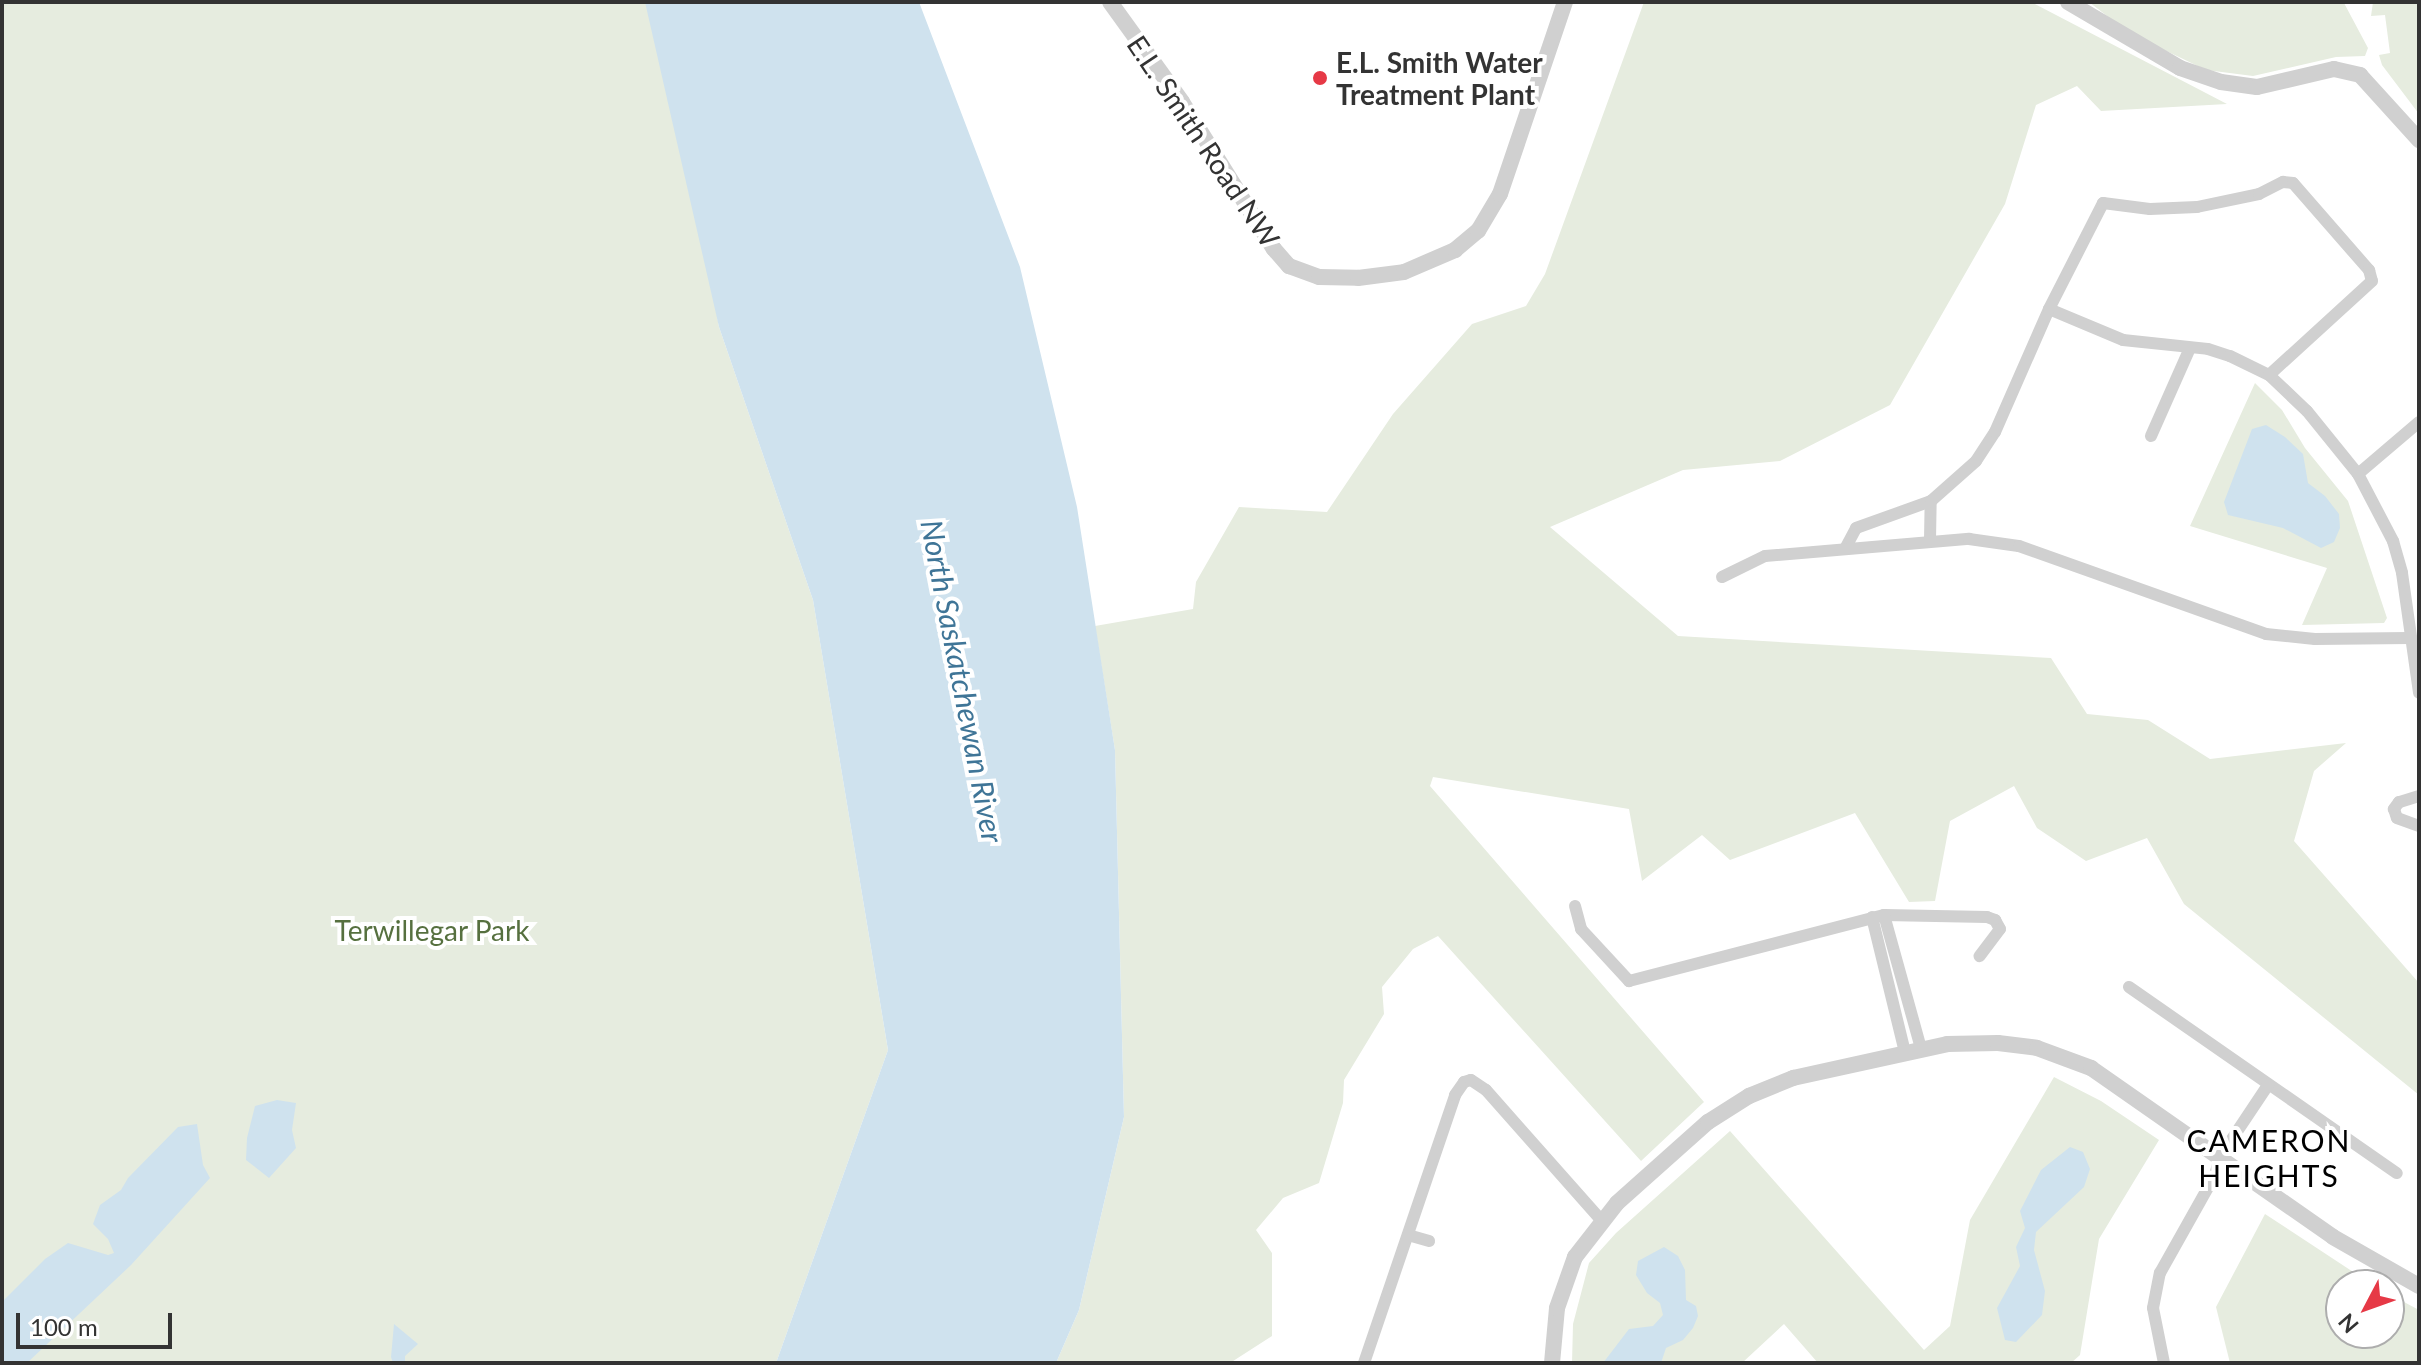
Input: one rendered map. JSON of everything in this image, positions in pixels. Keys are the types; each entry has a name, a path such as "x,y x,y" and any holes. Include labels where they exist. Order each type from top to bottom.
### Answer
{"street":[{"name":"E.L. Smith Road NW","path":"1110,2 1182,102 1274,249 1289,266 1319,277 1358,278 1404,272 1455,250 1478,231 1500,194 1565,2"},
{"path":"2068,2 2180,68 2221,82 2257,87 2334,69 2360,75 2419,140"},
{"path":"1846,547 1856,528 1931,501 1965,473 1995,432 2049,309 2103,203 2150,209 2197,207 2259,194 2288,181 2369,270 2372,281 2269,375"},
{"path":"2049,309 2123,340 2230,356 2269,375 2307,411 2358,474 2393,541 2402,573 2419,693"},
{"path":"2151,436 2190,348"},
{"path":"2358,474 2419,422"},
{"path":"1930,540 1931,501"},
{"path":"1722,577 1765,556 1969,539 2019,546 2266,634 2315,639 2409,638"},
{"path":"2419,796 2399,802 2394,809 2397,818 2419,826"},
{"path":"1575,906 1581,929 1621,976 1635,982 1878,916 1987,917 1995,920 2000,929 1980,956"},
{"path":"1878,916 1913,1050"},
{"path":"2129,987 2397,1173"},
{"path":"1552,1363 1552,1337 1565,1283 1575,1257 1601,1220 1708,1122 1749,1096 1793,1078 1913,1050 1998,1043 2037,1048 2065,1057 2110,1080 2333,1237 2419,1286"},
{"path":"1364,1363 1459,1086 1471,1080 1486,1090 1601,1220"},
{"path":"2163,1362 2154,1321 2156,1285 2167,1258 2215,1175 2220,1157 2268,1085"},
{"path":"1408,1235 1429,1241"}],"green space":[{"name":"Terwillegar Park","path":"2,2 662,2 719,327 813,600 888,1050 776,1363 2,1363"},
{"path":"1644,2 2031,2 2227,104 2101,111 2077,86 2036,105 2005,204 1890,405 1780,461 1683,470 1550,527 1678,636 2051,658 2087,714 2148,720 2210,759 2346,743 2314,771 2294,841 2419,983 2419,1095 2184,904 2147,838 2086,861 2037,828 2014,786 1950,821 1935,901 1909,902 1855,813 1730,860 1702,835 1642,881 1629,809 1433,777 1430,786 1704,1102 1641,1161 1438,936 1413,949 1382,987 1384,1014 1344,1080 1343,1103 1319,1183 1283,1198 1256,1230 1272,1253 1272,1336 1230,1363 1056,1363 1079,1310 1124,1117 1115,750 1095,626 1193,609 1196,582 1239,507 1327,512 1393,414 1472,324 1526,306 1545,274"},
{"path":"2089,2 2344,3 2368,48 2365,56 2336,57 2253,76 2206,70 2129,33"},
{"path":"2373,2 2419,2 2419,114 2382,65 2379,55 2390,53 2385,15 2371,16"},
{"path":"2255,383 2282,410 2305,448 2348,501 2387,618 2384,623 2302,625 2327,568 2190,526"},
{"path":"2054,1077 2101,1101 2159,1140 2099,1239 2080,1355 2071,1363 1818,1363 1784,1324 1742,1363 1572,1363 1573,1324 1589,1263 1616,1233 1730,1131 1924,1350 1950,1326 1970,1220"},
{"path":"2265,1214 2349,1269 2325,1269 2325,1349 2405,1349 2405,1303 2419,1310 2419,1363 2230,1363 2216,1307"}],"water":[{"name":"North Saskatchewan River","path":"645,2 919,2 1020,267 1077,507 1115,750 1124,1117 1079,1310 1056,1363 776,1363 888,1050 813,600 719,327"},
{"path":"2266,425 2303,454 2308,483 2325,496 2339,514 2340,528 2334,542 2321,548 2283,528 2228,515 2224,502 2252,429"},
{"path":"277,1100 296,1103 292,1130 296,1148 269,1178 246,1160 247,1138 255,1106"},
{"path":"197,1124 203,1165 210,1178 131,1265 27,1363 2,1363 2,1302 45,1259 68,1243 108,1255 114,1253 108,1239 93,1224 100,1205 121,1190 128,1178 178,1127"},
{"path":"2070,1147 2083,1152 2090,1169 2084,1187 2036,1232 2034,1250 2045,1291 2042,1315 2016,1342 2005,1340 1997,1308 2020,1266 2016,1247 2025,1228 2020,1211 2041,1170"},
{"path":"1664,1247 1678,1256 1685,1270 1686,1300 1696,1306 1698,1316 1693,1328 1683,1340 1666,1348 1661,1363 1603,1363 1629,1329 1653,1326 1663,1315 1660,1303 1647,1293 1636,1275 1638,1261"},
{"path":"394,1324 418,1344 405,1356 405,1363 393,1363 391,1357"}],"place":[{"name":"E.L. Smith Water Treatment Plant","path":"1320,78"}],"district":[{"name":"CAMERON HEIGHTS","path":"2269,1157"}]}
